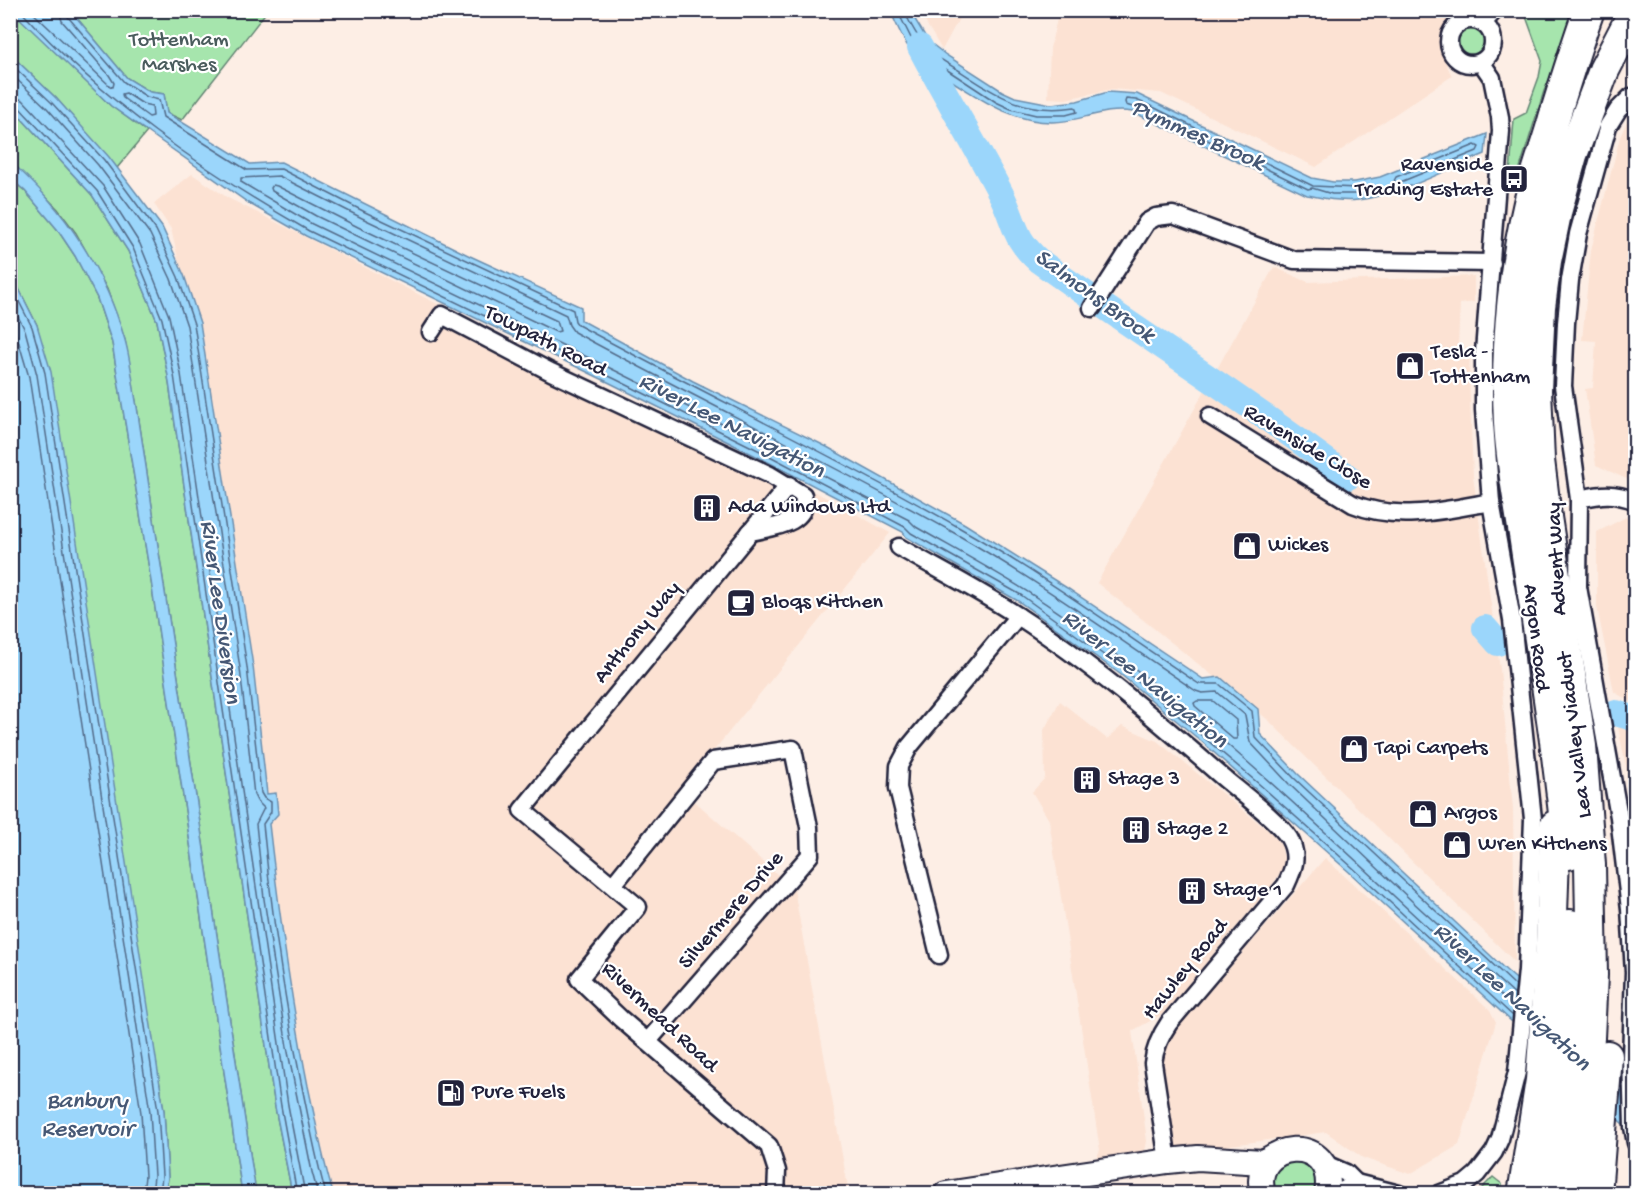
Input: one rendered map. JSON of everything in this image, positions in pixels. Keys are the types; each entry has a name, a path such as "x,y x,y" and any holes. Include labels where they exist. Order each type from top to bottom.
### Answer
{"highway":[{"path":"1542,572 1513,472 1509,420 1510,333 1522,238 1534,183 1577,43 1590,10"},
{"path":"1553,124 1607,10"},
{"path":"1542,572 1537,406 1540,307 1546,261 1557,209 1584,121 1604,70 1635,10"},
{"name":"Lea Valley Viaduct","path":"1542,572 1569,748 1569,867 1589,1038 1584,1090 1566,1194"},
{"path":"1523,1194 1529,1076 1581,967 1612,950 1604,864 1569,748"},
{"path":"1581,967 1601,1132 1594,1194"},
{"name":"Lea Valley Viaduct","path":"1544,1194 1581,967"}],"street":[{"path":"1489,17 1493,46 1486,58 1481,62 1469,64 1457,59 1448,42 1458,23 1489,17"},
{"name":"Argon Road","path":"1439,1194 1465,1184 1477,1174 1494,1152 1507,1115 1529,1076 1527,970 1533,819 1512,620 1491,502 1484,410 1484,352 1492,263 1500,117 1492,78 1481,62"},
{"name":"Advent Way","path":"1633,98 1618,110 1606,135 1578,234 1570,280 1563,386 1579,499 1578,587 1619,817 1633,943 1635,1009 1631,1057 1635,1143"},
{"path":"1095,304 1147,222 1165,215 1173,215 1294,260 1492,263"},
{"name":"Towpath Road","path":"431,332 442,315 551,372 789,484"},
{"name":"Ravenside Close","path":"1210,416 1353,504 1367,510 1387,513 1436,513 1491,502"},
{"path":"750,532 793,522 800,514 805,503 803,495 789,484"},
{"name":"Anthony Way","path":"522,810 789,484"},
{"path":"1579,499 1607,493 1620,494 1635,501"},
{"path":"899,547 1018,616 909,747 898,766 898,788 939,955"},
{"name":"Hawley Road","path":"1018,616 1076,656 1220,774 1280,827 1289,839 1296,857 1286,885 1169,1023 1155,1047 1153,1063 1168,1161"},
{"name":"Silvermere Drive","path":"613,885 713,761 794,749 809,827 810,855 648,1041"},
{"name":"Rivermead Road","path":"522,810 638,907 579,980 769,1146 777,1171 776,1194"},
{"path":"946,1194 1168,1161 1198,1158 1263,1162 1283,1150 1294,1149 1305,1150 1315,1155 1323,1163 1328,1172 1327,1194"},
{"path":"1262,1191 1261,1177 1265,1166 1274,1156"},
{"path":"1231,1160 1258,1179 1262,1191"},
{"path":"1323,1163 1346,1173 1356,1183 1399,1194"},
{"path":"1336,1194 1356,1183"}],"shaded area":[{"path":"1059,10 1464,11 1445,23 1439,49 1452,76 1316,167 1161,93 1112,89 1066,99 1048,98 1050,48"},
{"path":"919,11 963,11 942,50 920,13"},
{"path":"1635,103 1635,483 1596,465 1585,389 1593,388 1596,341 1582,340 1591,250 1620,137"},
{"path":"192,174 228,198 827,498 890,533 682,790 794,889 849,1193 325,1193 285,1031 198,343 171,229 154,204"},
{"path":"1274,267 1308,282 1474,276 1474,302 1460,304 1458,346 1470,349 1473,476 1500,669 1513,809 1515,962 1267,719 1097,583"},
{"path":"1636,514 1635,704 1614,692 1597,607 1597,532"},
{"path":"1060,701 1107,739 1122,726 1157,741 1270,832 1281,845 1284,859 1282,870 1271,886 1163,1014 1132,1031 1147,1141 1144,1156 1094,1163 1100,1150 1049,820 1032,792 1045,778 1044,730"},
{"path":"1618,727 1635,731 1635,797 1632,796"},
{"path":"1325,858 1490,1010 1496,1022 1459,1145 1410,1174 1363,1158 1326,1132 1187,1151 1174,1145 1159,1077 1162,1053 1167,1040"}],"green space":[{"path":"12,10 111,106 147,132 117,168 56,98 11,55 10,11"},
{"name":"Tottenham Marshes","path":"71,11 267,11 182,120 167,113 164,94 150,92 127,78"},
{"path":"1524,11 1580,11 1544,91 1514,187 1509,187 1514,119 1526,113 1539,77 1542,61"},
{"path":"1471,28 1480,32 1484,41 1480,50 1471,54 1462,50 1458,41 1462,32"},
{"path":"11,107 92,195 128,251 157,321 168,376 275,1107 292,1193 256,1193 125,340 107,289 76,233 58,209 11,162"},
{"path":"10,179 25,191 57,229 75,256 97,298 112,343 151,581 242,1193 166,1193 168,1177 164,1111 37,325 11,273"},
{"path":"1290,1156 1315,1167 1317,1194 1270,1193 1268,1175"},
{"path":"1493,1177 1502,1184 1502,1193 1477,1193"}],"water":[{"name":"River Lee Navigation","path":"12,11 71,11 127,78 150,92 164,94 167,113 250,164 281,162 470,256 581,307 581,320 693,381 827,447 965,524 1067,588 1203,679 1220,677 1258,709 1260,734 1298,774 1507,971 1635,1082 1635,1135 1348,871 1201,741 1120,674 1018,601 906,537 903,532 764,460 306,236 250,204 111,106"},
{"name":"Pymmes Brook","path":"890,11 910,11 928,41 946,55 1015,97 1051,104 1077,101 1108,92 1137,94 1312,178 1333,182 1355,182 1380,177 1487,134 1485,154 1406,187 1374,197 1345,200 1307,195 1133,112 1111,111 1073,120 1052,122 1024,118 999,109 914,55"},
{"name":"River Lee Diversion","path":"11,55 56,98 109,157 162,227 184,275 200,323 253,666 267,794 276,793 278,814 269,824 291,989 308,1086 333,1193 292,1193 275,1107 168,376 157,321 128,251 92,195 11,107"},
{"path":"11,162 49,200 81,242 117,314 127,348 256,1193 242,1193 151,581 112,343 97,298 75,256 57,229 25,191 11,179"},
{"name":"Banbury Reservoir","path":"11,273 37,325 51,372 164,1111 168,1177 166,1193 11,1193"}],"waterway":[{"name":"Salmons Brook","path":"920,47 1001,194 1019,237 1030,252 1039,261 1272,421 1348,477"},
{"name":"Salmons Brook","path":"1485,628 1498,643"},
{"name":"Salmons Brook","path":"1616,713 1636,719"}],"place":[{"name":"Ravenside Trading Estate","path":"1514,179"},
{"name":"Tesla - Tottenham","path":"1410,366"},
{"name":"Ada Windows Ltd","path":"707,508"},
{"name":"Wickes","path":"1247,546"},
{"name":"Bloqs Kitchen","path":"741,603"},
{"name":"Tapi Carpets","path":"1354,749"},
{"name":"Stage 3","path":"1087,780"},
{"name":"Argos","path":"1423,814"},
{"name":"Stage 2","path":"1136,830"},
{"name":"Wren Kitchens","path":"1457,845"},
{"name":"Stage 1","path":"1192,891"},
{"name":"Pure Fuels","path":"451,1093"}]}
